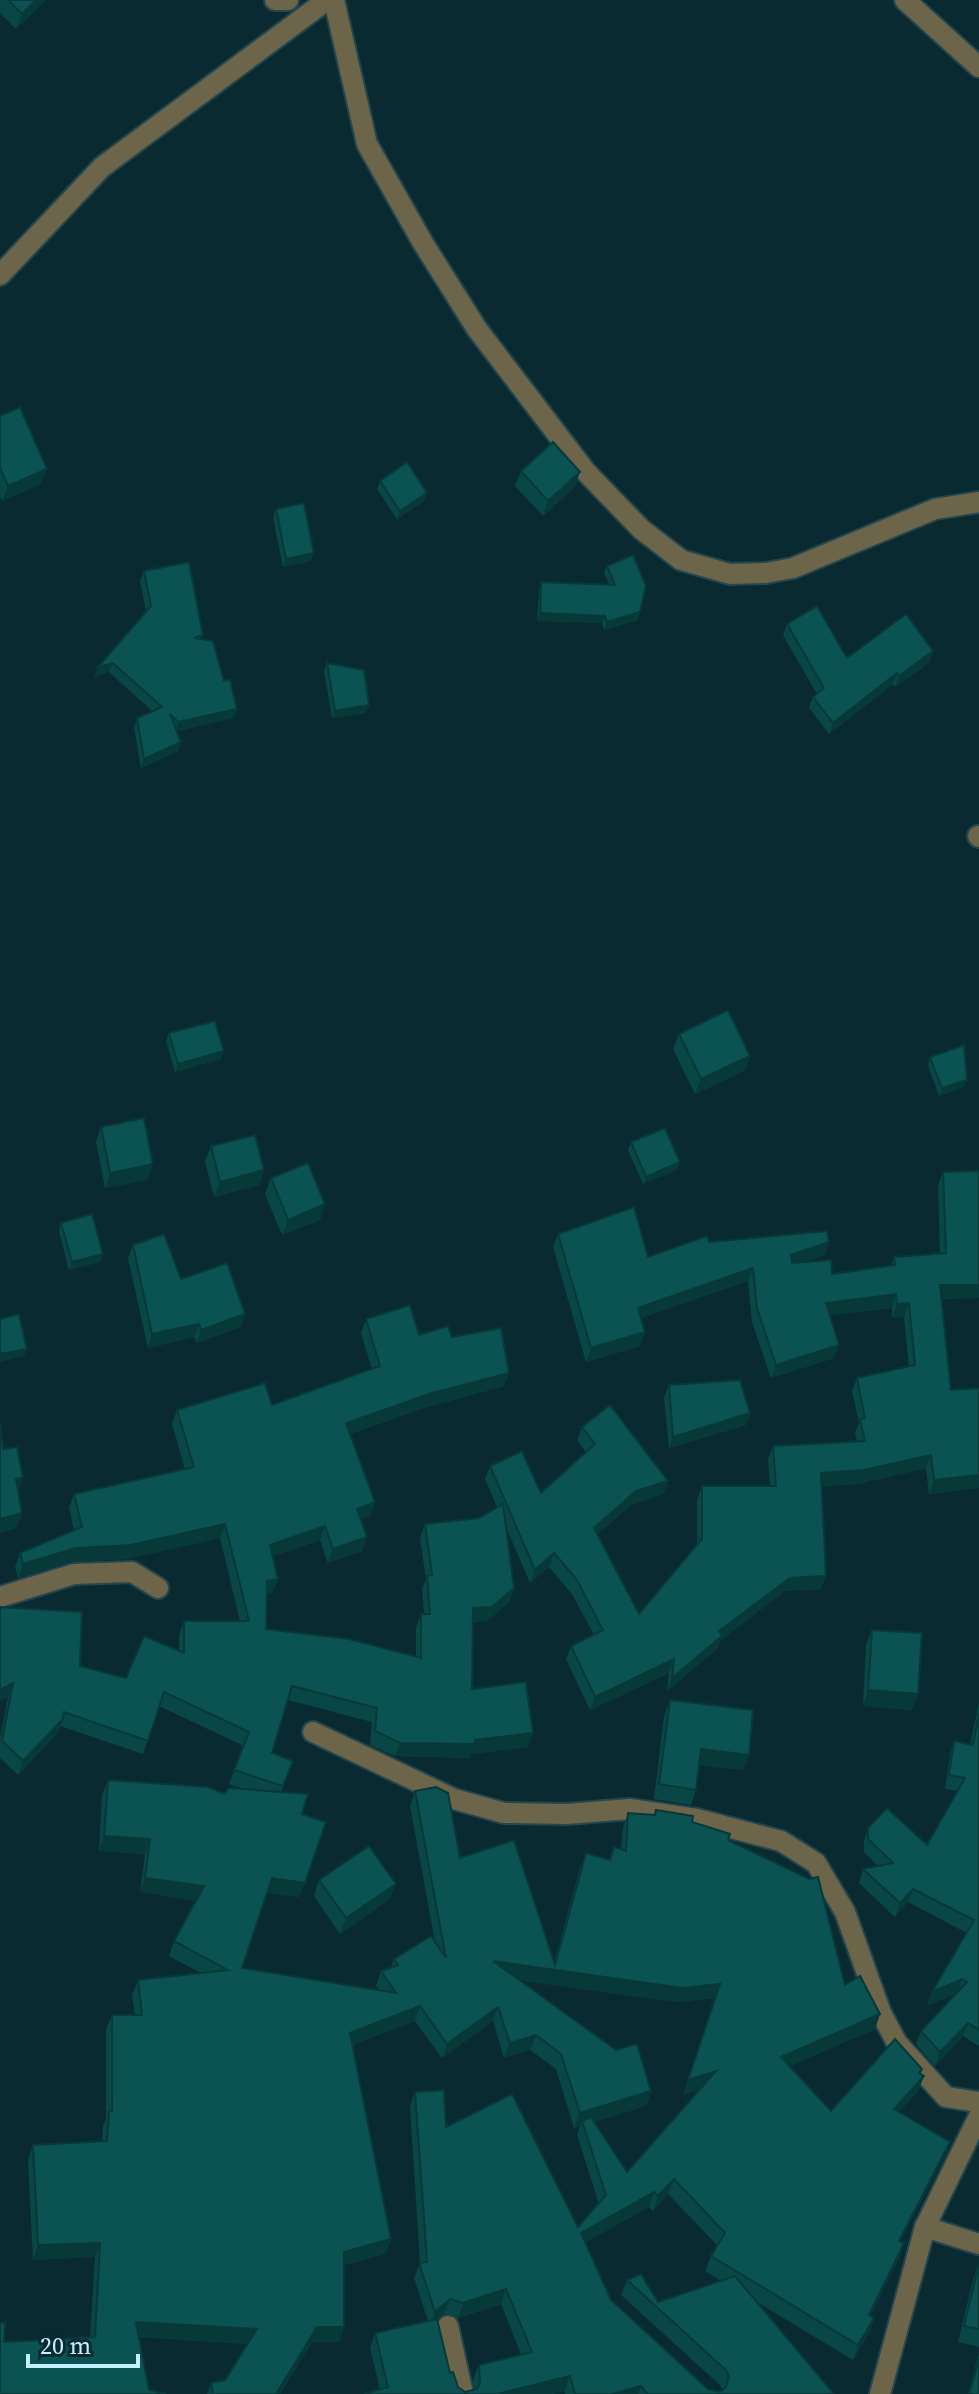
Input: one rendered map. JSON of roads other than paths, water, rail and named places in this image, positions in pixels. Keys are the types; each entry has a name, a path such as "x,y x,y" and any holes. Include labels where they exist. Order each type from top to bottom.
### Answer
{"street":[{"path":"275,0 288,0"},
{"path":"0,275 102,167 327,0"},
{"path":"334,0 367,144 423,243 477,329 586,472 641,529 681,560 730,574 766,573 793,568 935,509 979,502"},
{"path":"905,0 979,67"},
{"path":"0,1597 74,1574 132,1572 158,1588"},
{"path":"313,1732 454,1799 504,1813 567,1814 630,1809 697,1819 781,1841 816,1863 845,1912 881,2013 897,2043 946,2097 979,2102"},
{"path":"879,2392 925,2227 979,2116"},
{"path":"925,2227 979,2244"},
{"path":"448,2326 463,2394"}]}
